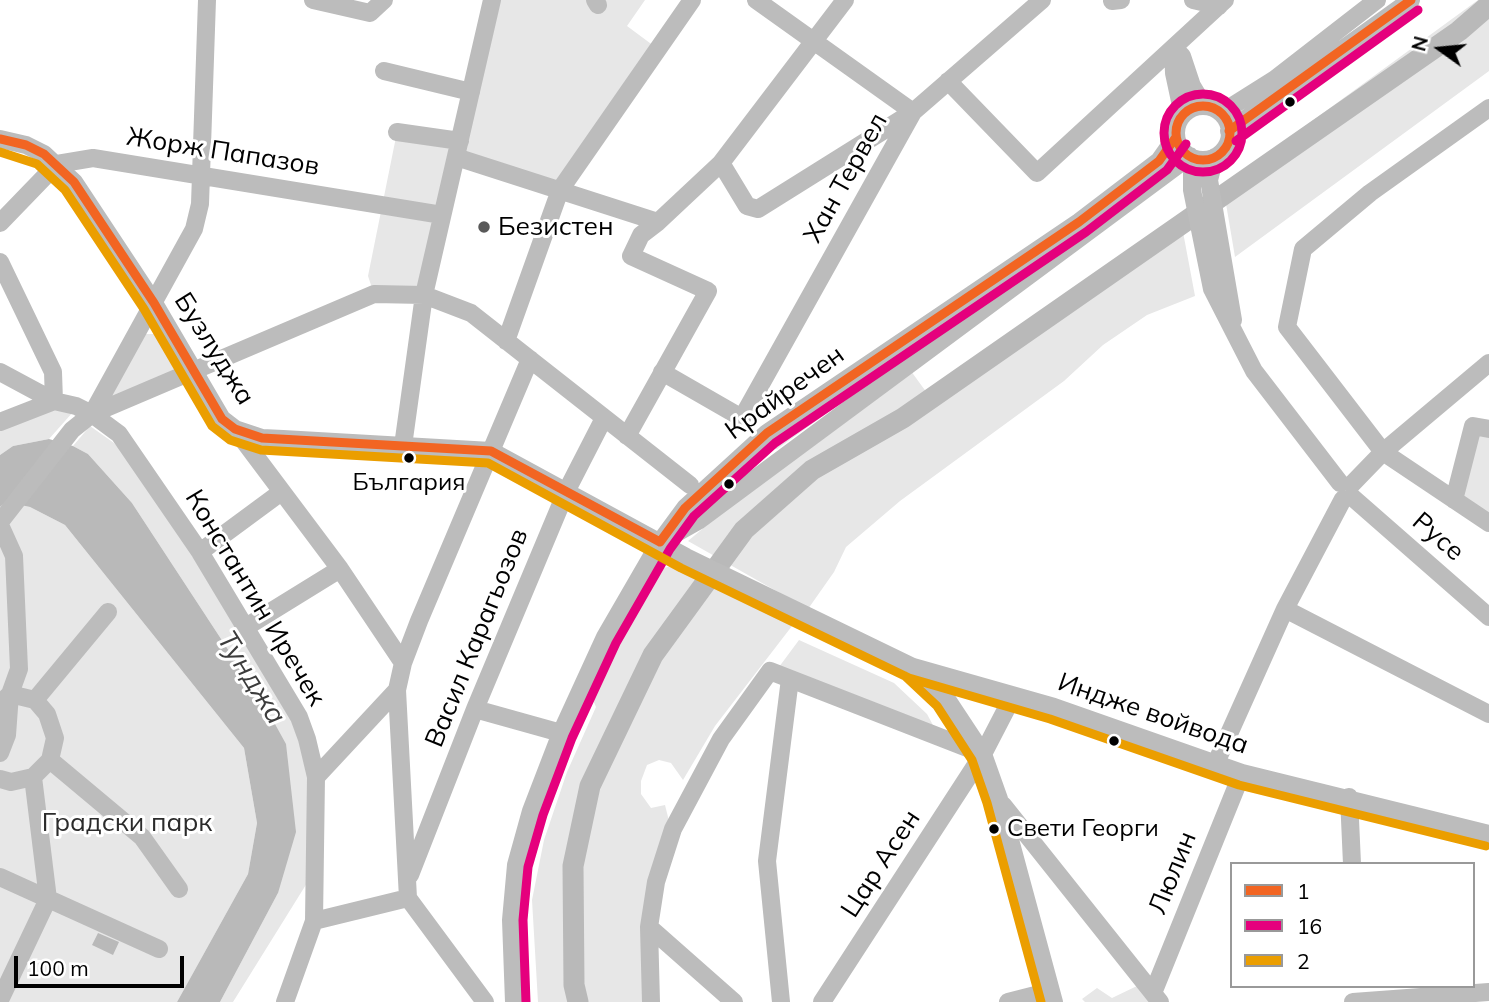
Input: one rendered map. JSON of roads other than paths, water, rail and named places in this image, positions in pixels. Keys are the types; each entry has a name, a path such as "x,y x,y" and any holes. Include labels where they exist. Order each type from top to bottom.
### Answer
{"street":[{"path":"92,414 194,229 200,204 207,0"},
{"path":"313,0 370,13 384,0"},
{"path":"403,446 417,328 492,0"},
{"path":"506,341 561,190 692,0"},
{"path":"721,163 747,206 758,209 913,111 756,0"},
{"path":"627,436 708,291 631,256 641,234 658,222 721,163 845,0"},
{"name":"Хан Тервел","path":"662,372 742,418 913,111 1042,0"},
{"path":"1112,1 1121,0"},
{"path":"1193,0 1222,3"},
{"path":"1183,115 1213,110 1275,79 1377,0"},
{"path":"1173,49 1174,73 1183,115 1176,137 1182,150 1191,157 1214,157 1224,149 1229,131 1411,0"},
{"path":"948,81 1037,173 1222,3"},
{"path":"1192,86 1193,48 1202,22"},
{"path":"1173,49 1182,56 1192,86 1229,131"},
{"path":"384,71 471,92"},
{"path":"1489,108 1370,193 1303,248 1287,327 1383,452 1489,523"},
{"path":"397,132 458,149 561,190 658,222"},
{"name":"Крайречен","path":"660,542 685,508 767,433 1079,222 1159,161 1176,137"},
{"path":"0,139 26,145 57,164 0,223"},
{"path":"1191,157 1192,189 1219,285"},
{"name":"Крайречен","path":"660,542 698,521 1191,157"},
{"path":"1214,157 1209,180 1219,285"},
{"name":"Жорж Папазов","path":"57,164 93,158 442,215"},
{"name":"Бузлуджа","path":"57,164 74,182 153,303 222,419 235,429 280,493 340,569 403,663"},
{"path":"1158,181 1178,181 1192,189"},
{"path":"0,262 53,372 54,401 0,422"},
{"name":"Русе","path":"1219,285 1237,341 1254,371 1347,491 1489,617"},
{"path":"0,753 8,735 5,699 19,669 15,556 0,524 72,430 92,414 374,294 424,295 471,313 690,485"},
{"path":"137,334 172,334"},
{"path":"485,1002 408,890 397,690 403,663 530,359"},
{"path":"1215,765 1285,609 1347,491 1383,452 1489,363"},
{"name":"Константин Иречек","path":"0,372 54,401 92,414 120,434 200,552 299,717 316,777 316,877 314,921 289,1000"},
{"name":"Васил Карагьозов","path":"408,890 475,709 566,492 604,418"},
{"path":"1454,500 1473,426 1489,429"},
{"path":"235,429 262,438 491,452"},
{"name":"Индже войвода","path":"491,452 685,557 913,667 1054,707 1242,773 1349,797 1489,834"},
{"path":"200,552 280,493"},
{"path":"514,1002 511,920 516,865 531,811 561,733 605,637 660,542"},
{"path":"246,627 340,569"},
{"path":"1285,609 1489,714"},
{"path":"35,700 108,612"},
{"path":"913,667 946,698 984,754 999,799 1052,997 1008,1002"},
{"path":"651,1002 649,927 656,882 673,829 721,739 770,671 984,754"},
{"path":"781,1002 768,861 790,679"},
{"path":"316,777 397,690"},
{"name":"Цар Асен","path":"822,1002 984,754 1013,696"},
{"path":"0,779 11,782 33,777 50,760 55,738 47,714 35,700 5,699"},
{"path":"475,709 561,733"},
{"path":"50,760 142,837 179,889"},
{"name":"Люлин","path":"1157,997 1242,773"},
{"path":"0,999 48,899 33,777"},
{"path":"1349,797 1352,862"},
{"path":"999,799 1157,997"},
{"path":"0,877 159,949"},
{"path":"314,921 408,890"},
{"path":"649,927 734,1002"},
{"path":"1356,996 1489,992"}],"waterway":[{"name":"Тунджа","path":"578,1002 574,985 573,866 590,786 653,655 744,530 812,470 903,418 1459,31 1489,5"}],"place":[{"name":"Безистен","path":"484,227"},
{"name":"България","path":"409,458"},
{"name":"Свети Георги","path":"994,829"}],"park label":[{"name":"Градски парк","path":"127,823"}]}
